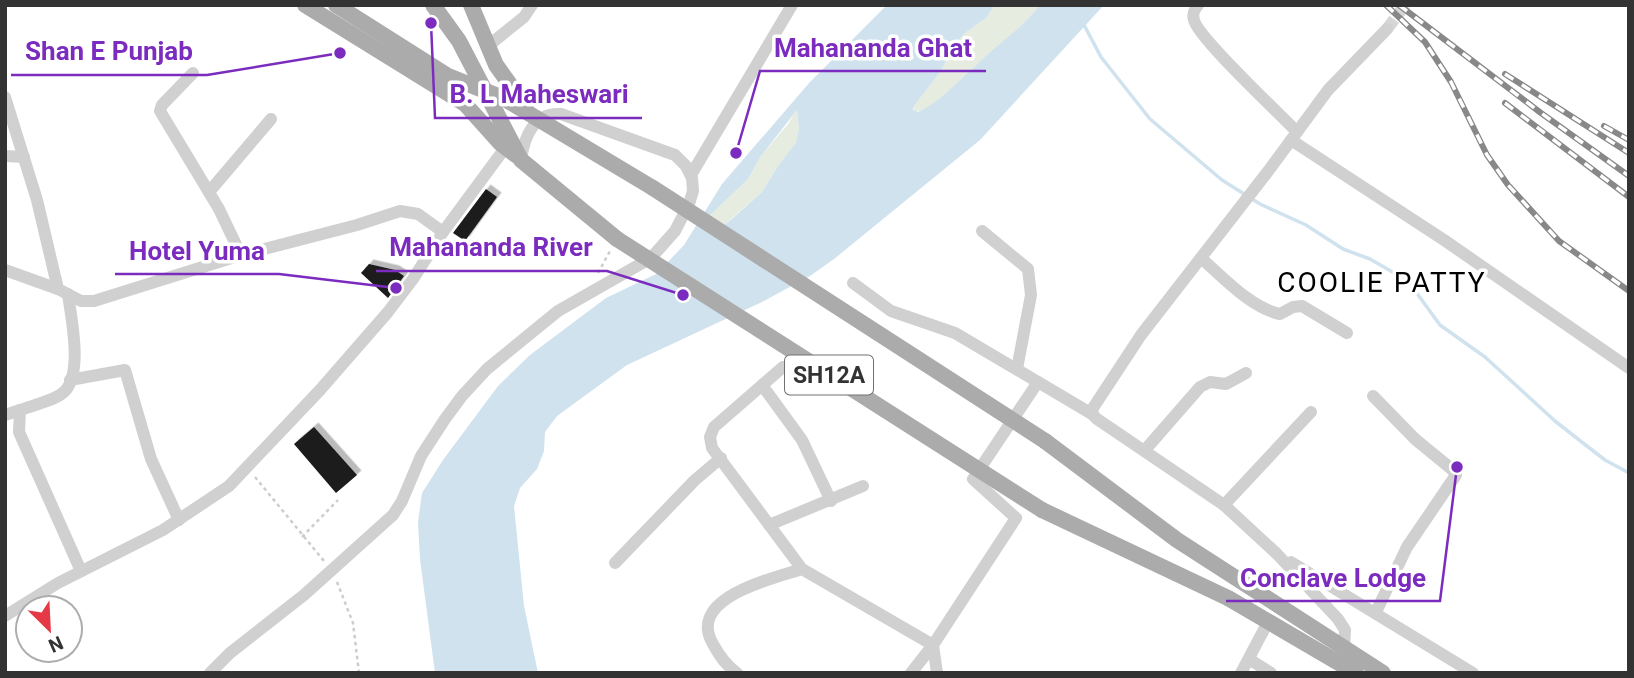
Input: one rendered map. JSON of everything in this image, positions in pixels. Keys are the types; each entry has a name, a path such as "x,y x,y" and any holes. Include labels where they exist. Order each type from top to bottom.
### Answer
{"main road":[{"path":"305,5 466,104 505,148 521,160"},
{"path":"336,5 449,75 503,98 538,120"},
{"name":"SH12A","path":"433,5 459,41 521,160 617,239 1042,510 1269,620 1356,673"},
{"name":"SH12A","path":"471,5 496,65 515,94 538,120 653,188 1045,441 1187,547 1383,673"},
{"path":"466,104 482,88 496,65"}],"street":[{"path":"524,17 532,5"},
{"path":"488,46 542,5"},
{"path":"691,175 792,5"},
{"path":"1198,5 1193,19 1205,38 1294,136 1629,368"},
{"path":"1093,414 1093,408 1141,335 1202,259 1328,90 1387,29"},
{"path":"193,73 162,105 160,111 209,192 241,255"},
{"path":"5,97 63,292 74,343 70,380 63,393 5,415"},
{"path":"211,673 230,653 294,603 393,514 402,501 421,456 462,396 487,369 558,311 643,264 675,231 693,191 691,175 675,155 561,114 538,120 527,136 521,160"},
{"path":"209,192 271,119"},
{"path":"5,616 40,593 179,520 221,492 320,390 388,312 505,148"},
{"path":"5,156 24,157"},
{"path":"5,270 87,302 101,300 241,255 406,210 418,214 443,232"},
{"path":"982,231 1028,269 1031,295 1017,369"},
{"path":"1202,259 1243,294 1268,310 1280,314 1293,307 1302,306 1347,333"},
{"path":"853,283 891,311 955,333 1093,414 1224,505 1277,554 1338,619 1345,630 1344,648"},
{"path":"783,367 714,427 709,437 712,448 802,569 933,645"},
{"path":"70,380 125,370 151,459 179,520"},
{"path":"1145,450 1199,387 1210,382 1226,384 1246,373"},
{"path":"911,673 933,645 1016,518 973,480 1038,382"},
{"path":"762,384 802,440 831,501"},
{"path":"1373,396 1415,439 1456,475 1407,547 1376,612"},
{"path":"20,410 19,432 81,571"},
{"path":"1224,505 1311,412"},
{"path":"615,563 695,480 721,458"},
{"path":"769,524 863,486"},
{"path":"1277,554 1473,673"},
{"path":"737,673 726,664 708,635 706,627 709,618 732,593 802,569"},
{"path":"1241,673 1269,620"},
{"path":"933,645 937,673"},
{"path":"1249,659 1271,673"}],"path":[{"path":"586,294 617,239"},
{"path":"247,467 302,537 332,570 353,623 359,673"},
{"path":"302,537 338,500"}],"shaded area":[{"path":"995,5 1040,5 1018,30 947,94 931,106 914,112 914,106 941,71 954,45 986,18"},
{"path":"797,109 797,143 762,192 724,225 704,221 748,179 761,156"}],"water":[{"path":"887,5 995,5 986,18 954,45 941,71 914,106 913,110 918,112 947,92 1025,22 1040,5 1104,5 980,140 834,259 810,276 762,302 627,365 557,416 545,432 544,451 537,469 520,488 514,506 524,606 538,673 435,673 420,559 418,522 422,493 498,386 530,355 606,298 656,274 684,245 722,184 810,82","holes":["797,110 799,129 796,143 762,192 724,225 710,228 704,221 748,179 761,156"]}],"building":[{"path":"486,189 497,197 465,241 453,233"},
{"path":"369,264 395,270 404,276 388,298 361,273"},
{"path":"314,427 357,475 336,493 294,444"}],"waterway":[{"path":"1083,23 1101,57 1150,119 1222,180 1260,204 1306,225 1343,249 1370,259 1408,281 1440,325 1485,357 1583,443 1605,460 1629,473"}],"tunnel":[{"path":"1387,29 1405,5"}],"railway":[{"path":"1386,5 1425,42 1451,82 1487,155 1508,185 1559,241 1629,291"},
{"path":"1399,5 1629,176"},
{"path":"1505,74 1629,153"},
{"path":"1505,103 1629,197"},
{"path":"1604,126 1629,140"}],"place":[{"name":"B. L Maheswari","path":"431,23"},
{"name":"Shan E Punjab","path":"340,53"},
{"name":"Mahananda Ghat","path":"736,153"},
{"name":"Hotel Yuma","path":"396,288"},
{"name":"Mahananda River","path":"683,295"},
{"name":"Conclave Lodge","path":"1457,467"}],"district":[{"name":"COOLIE PATTY","path":"1382,282"}]}
